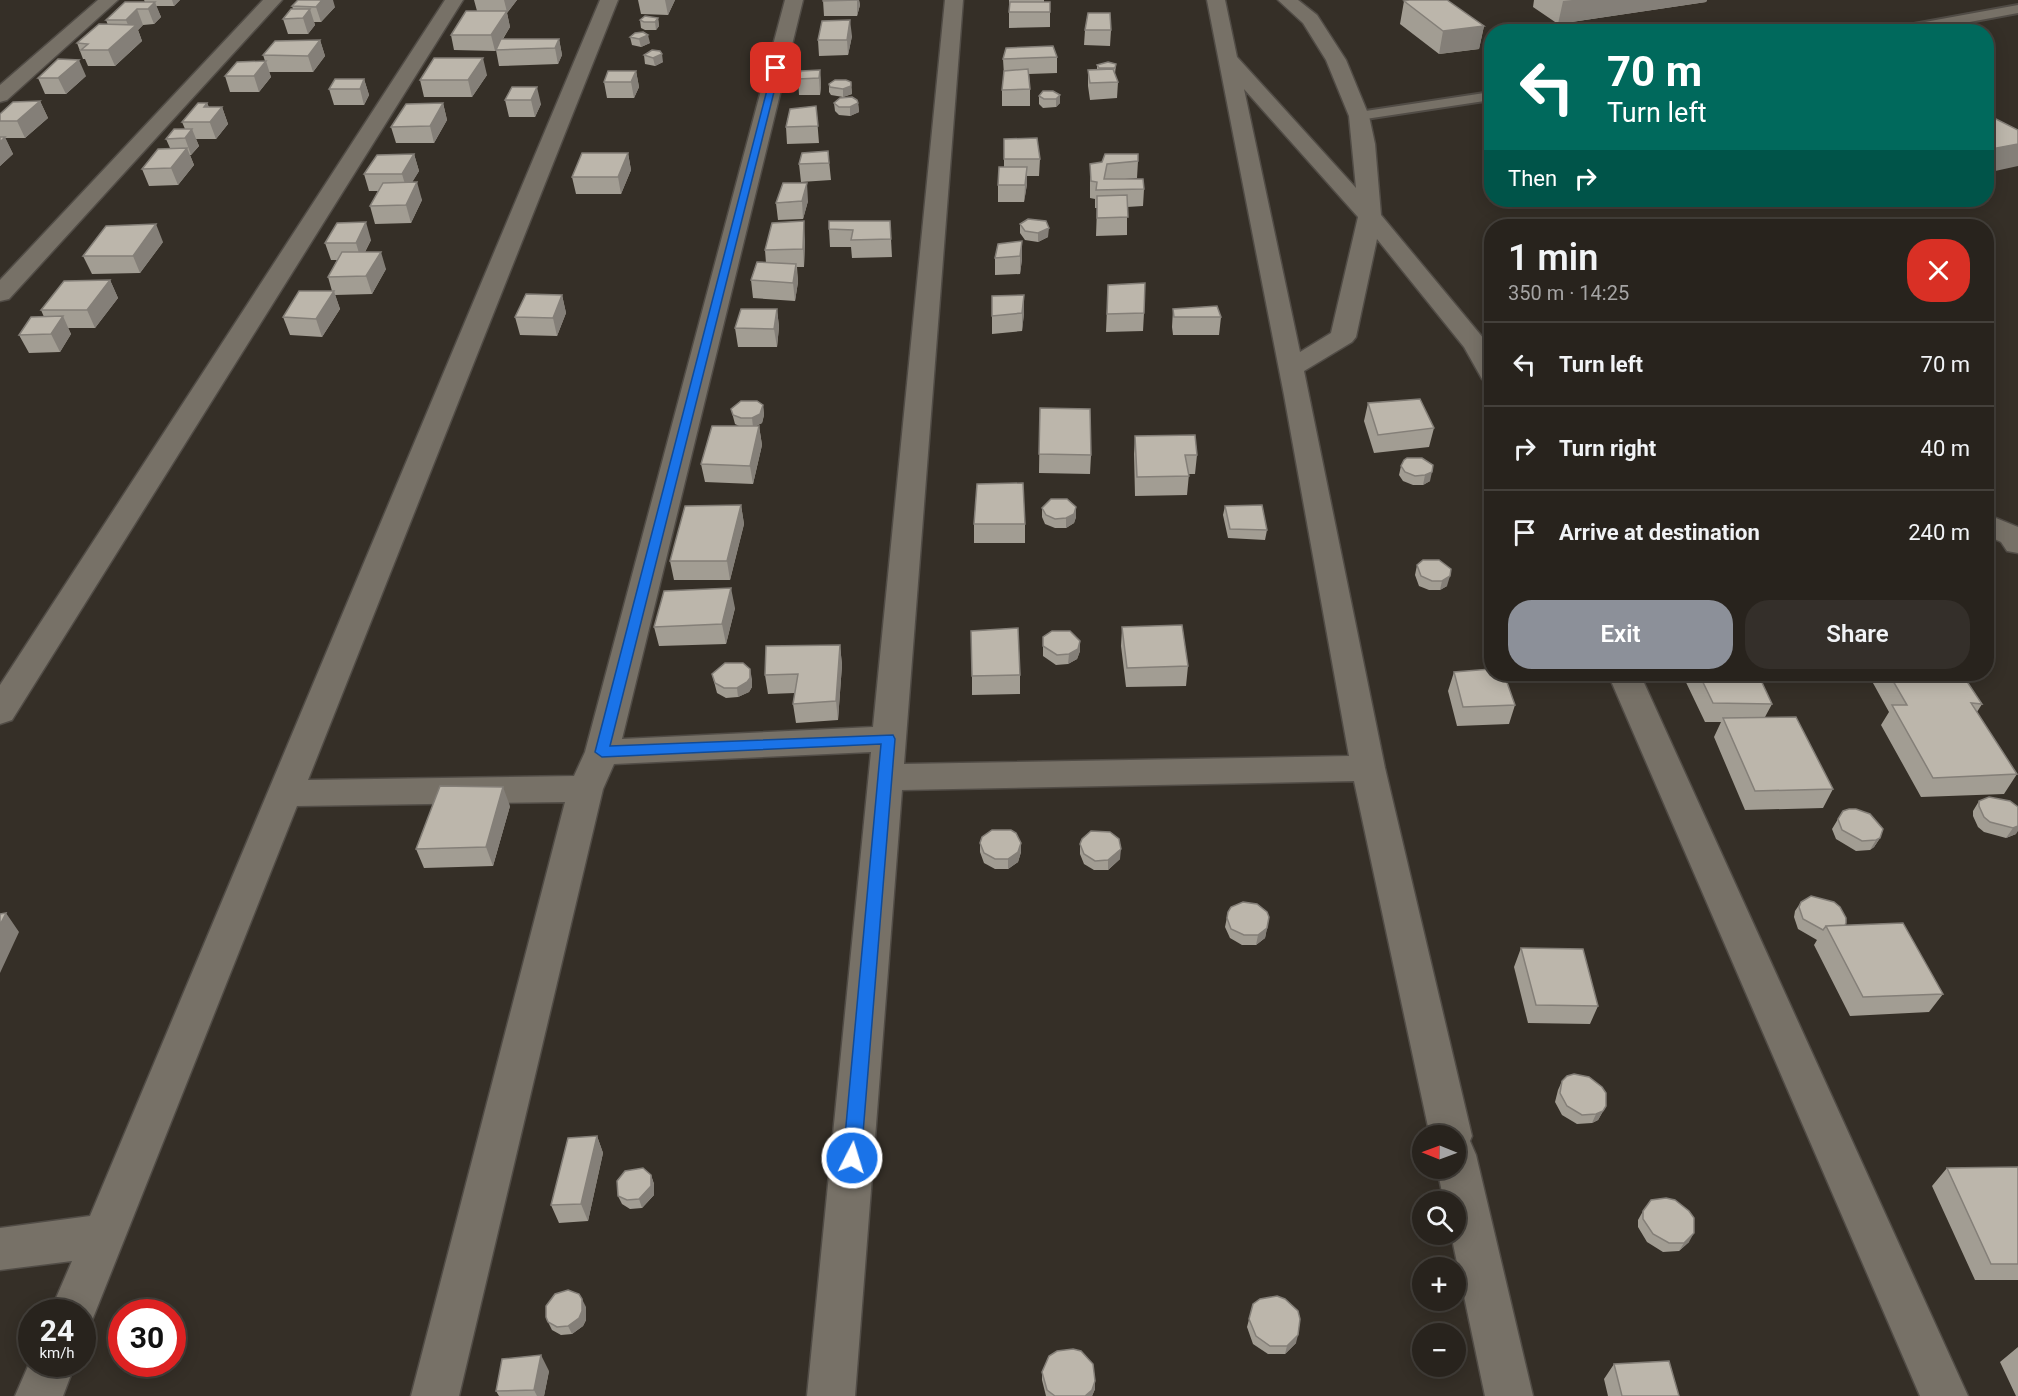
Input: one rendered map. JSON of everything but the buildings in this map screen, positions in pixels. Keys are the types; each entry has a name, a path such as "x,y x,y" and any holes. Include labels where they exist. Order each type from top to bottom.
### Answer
{"street":[{"path":"0,96 109,0"},
{"path":"0,294 273,0"},
{"path":"0,712 453,0"},
{"path":"78,1299 609,0"},
{"path":"435,1396 586,789 602,752 794,0"},
{"path":"831,1396 954,0"},
{"path":"1216,0 1290,368 1298,395 1368,768 1449,1125"},
{"path":"1287,0 1310,19 1336,60 1359,116 1370,216 1343,337 1290,368"},
{"path":"1229,60 1370,216 1476,345 1484,360"},
{"path":"1994,527 2011,535 2018,544"},
{"path":"1627,681 1944,1396"},
{"path":"602,752 888,739"},
{"path":"885,777 1368,768"},
{"path":"286,793 586,789"},
{"path":"1460,1179 1509,1396"},
{"path":"0,1249 105,1235"},
{"path":"39,1396 47,1377"}],"lane":[{"path":"1936,24 2018,9"},
{"path":"1359,116 1484,97"}],"route":[{"path":"776,68 602,752 888,739 852,1158"}]}
